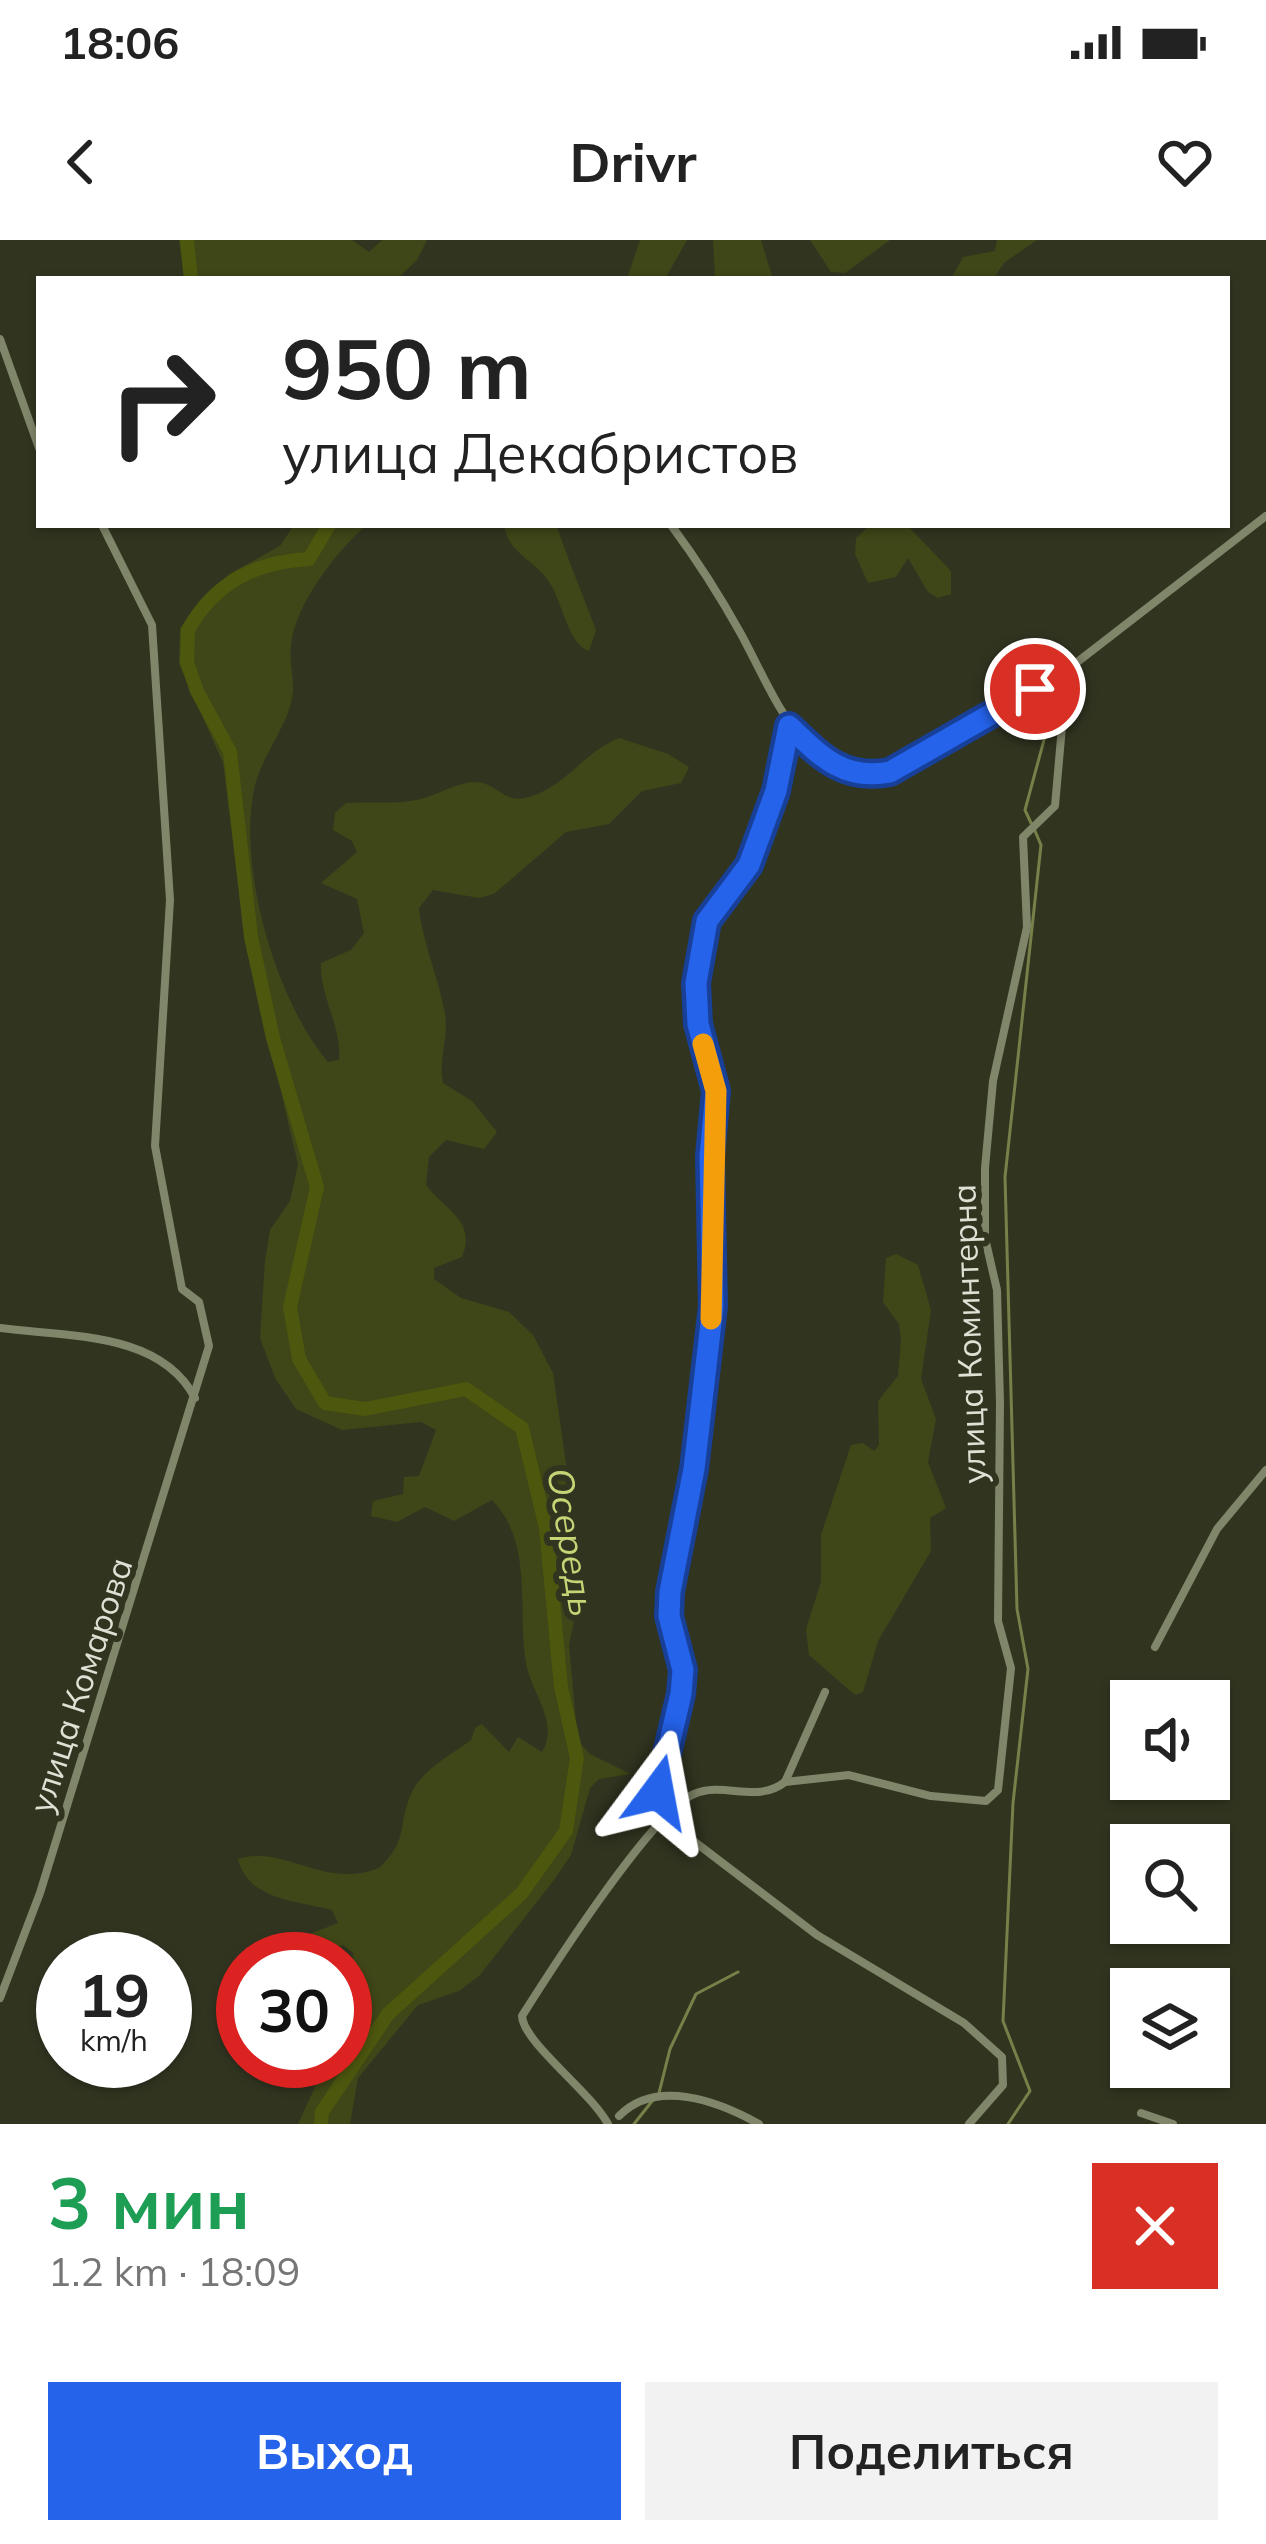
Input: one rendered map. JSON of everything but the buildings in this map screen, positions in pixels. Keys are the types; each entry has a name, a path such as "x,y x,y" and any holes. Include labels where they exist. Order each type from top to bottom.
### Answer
{"street":[{"path":"0,339 36,440"},
{"path":"673,528 741,634 789,726 838,770 864,777 890,772 1067,670 1266,516"},
{"name":"улица Комарова","path":"0,1998 40,1893 209,1346 199,1302 182,1289 155,1146 170,900 152,625 104,528"},
{"name":"улица Коминтерна","path":"785,1782 849,1775 931,1796 986,1801 998,1790 1011,1668 998,1621 997,1290 985,1238 985,1168 993,1081 1027,927 1023,837 1055,806 1067,670"},
{"path":"789,726 776,791 749,865 707,921 696,983 698,1024 716,1091 710,1156 713,1306 694,1469 670,1592 669,1616 683,1670 658,1792 662,1817 817,1935 964,2024 1002,2057 1004,2085 969,2124"},
{"path":"0,1328 145,1348 185,1378 196,1399"},
{"path":"1155,1647 1217,1529 1266,1470"},
{"path":"608,2124 585,2088 529,2037 522,2016 662,1817 695,1793 762,1793 785,1782 797,1744 825,1692"},
{"path":"619,2116 644,2097 668,2097 730,2108 759,2124"},
{"path":"1141,2113 1173,2124"}],"green space":[{"path":"179,240 352,240 369,252 382,240 427,240 417,260 400,276 184,276"},
{"path":"640,240 687,240 667,276 628,276"},
{"path":"713,240 761,240 772,276 715,276"},
{"path":"810,240 890,240 845,273 831,272"},
{"path":"997,240 1037,240 1005,262 995,276 953,276 963,257 995,251"},
{"path":"292,528 364,528 331,564 300,614 291,646 291,704 259,773 251,817 251,853 265,931 292,1004 328,1062 339,1060 339,1047 321,963 351,950 364,933 357,899 321,883 357,852 352,841 333,830 335,813 346,803 412,801 474,782 525,798 552,786 619,738 668,754 689,767 681,783 642,791 609,824 566,832 494,894 479,898 433,890 419,908 445,1014 443,1083 472,1101 497,1132 484,1149 446,1140 429,1157 426,1185 457,1217 466,1245 462,1257 434,1268 434,1279 461,1298 509,1312 533,1335 553,1373 580,1561 580,1592 569,1645 580,1743 590,1754 631,1774 599,1779 590,1788 571,1855 480,1975 459,1991 418,2005 372,2061 372,1932 315,1932 338,1923 332,1910 263,1891 243,1873 238,1859 272,1857 340,1874 379,1868 395,1848 418,1782 471,1740 475,1728 482,1724 509,1752 518,1737 542,1752 548,1730 526,1663 519,1556 505,1517 492,1500 454,1521 425,1507 397,1522 371,1516 373,1501 403,1494 404,1477 419,1476 436,1430 421,1422 342,1430 296,1409 275,1378 260,1338 270,1230 290,1201 298,1164 245,940 223,763 179,664 180,628 229,574 280,546"},
{"path":"505,528 557,528 596,630 589,651 576,641 551,585"},
{"path":"867,528 910,528 951,571 951,594 938,598 928,592 908,558 896,577 868,583 855,554 856,538"},
{"path":"896,1254 918,1265 931,1310 921,1379 936,1419 928,1462 946,1508 930,1518 931,1551 878,1641 863,1692 855,1695 809,1655 806,1629 821,1582 821,1535 851,1445 863,1443 874,1451 879,1445 878,1401 898,1376 899,1324 883,1302 886,1258"},
{"path":"315,2088 356,2088 350,2124 298,2124"}],"waterway":[{"name":"Осередь","path":"187,240 191,276"},
{"name":"Осередь","path":"321,2124 322,2112 388,2014 521,1894 566,1831 577,1758 561,1687 546,1528 522,1428 466,1389 365,1409 325,1403 299,1359 290,1307 317,1187 273,1038 251,937 230,752 187,662 188,630 211,599 239,578 272,565 309,559 327,528"},
{"path":"1031,823 1025,810 1060,681"},
{"path":"1008,2124 1030,2091 1003,2021 1013,1803 1028,1669 1017,1609 1005,1177 1041,845 1035,831"},
{"path":"659,2093 670,2049 696,1994 738,1972"},
{"path":"634,2124 653,2100"}],"slow traffic":[{"path":"703,1044 716,1091 710,1156 711,1319"}],"route":[{"path":"658,1792 681,1694 683,1670 669,1616 670,1592 694,1469 713,1306 710,1156 716,1091 698,1024 696,983 707,921 749,865 776,791 789,726 838,770 864,777 890,772 1035,689"}]}
